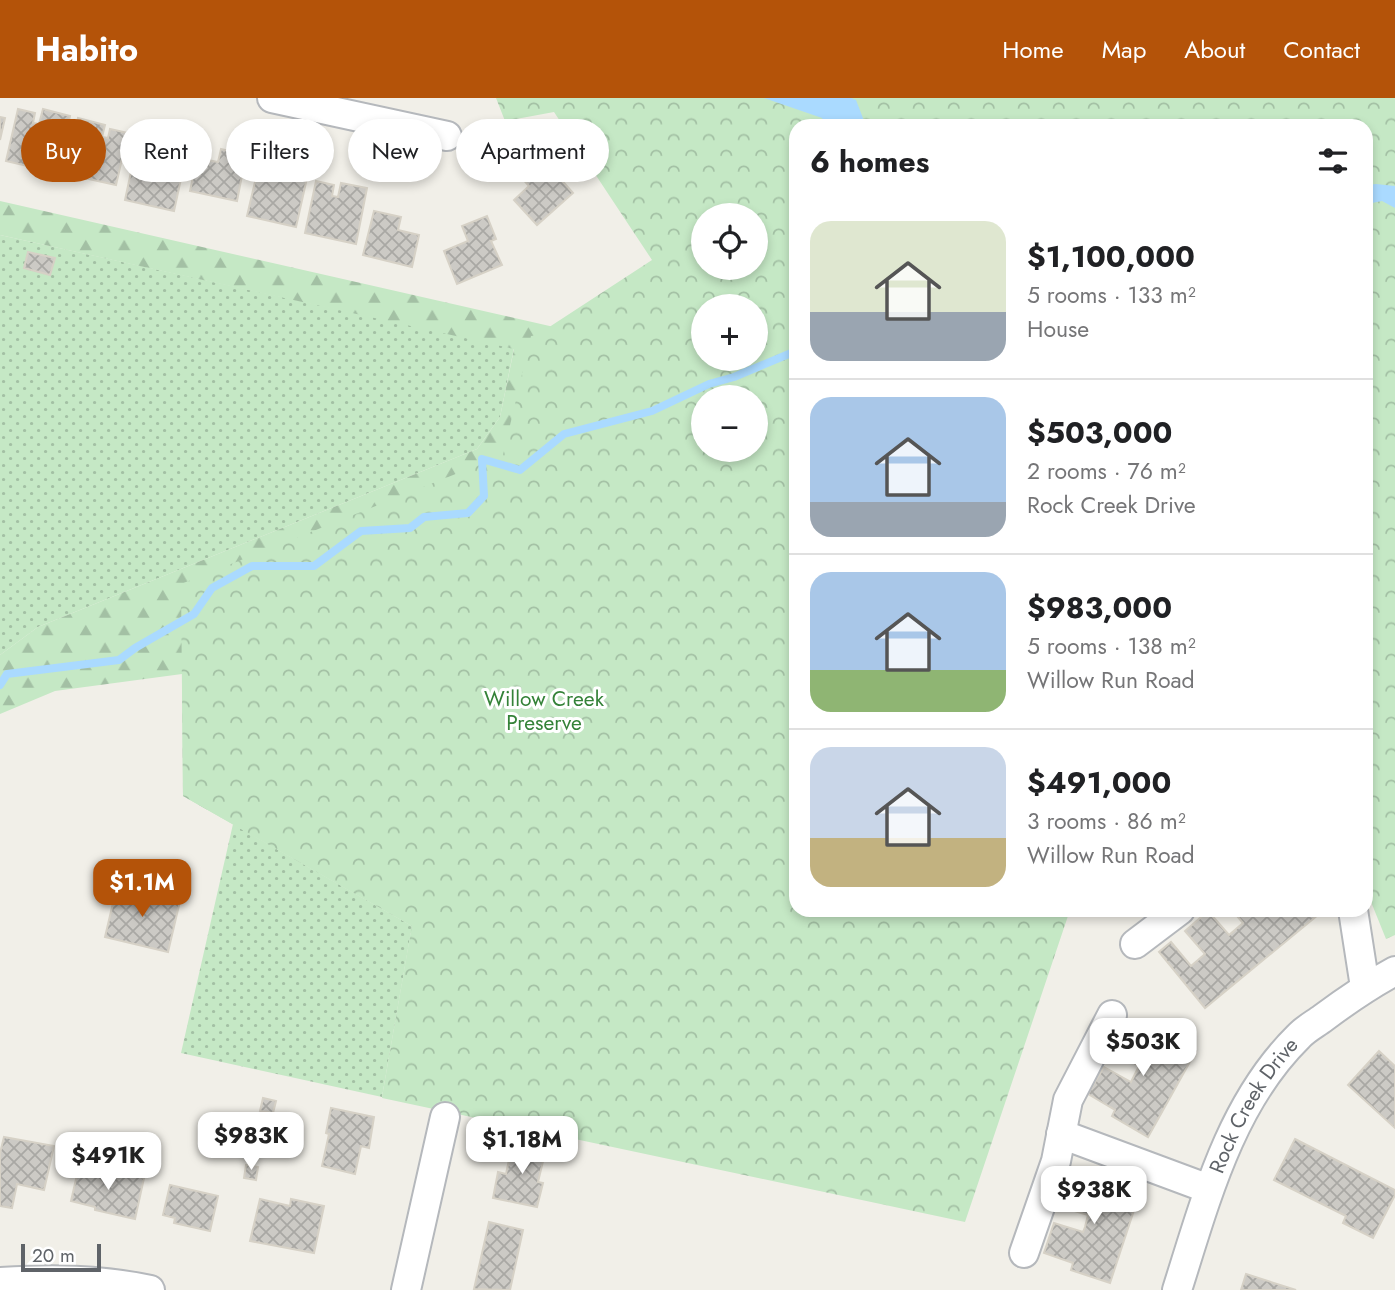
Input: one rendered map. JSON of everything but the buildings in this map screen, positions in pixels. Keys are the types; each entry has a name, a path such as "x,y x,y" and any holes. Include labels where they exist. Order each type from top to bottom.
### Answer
{"street":[{"path":"272,98 447,136"},
{"path":"1135,944 1171,917"},
{"path":"1354,917 1365,987"},
{"name":"Rock Creek Drive","path":"1177,1290 1226,1145 1269,1071 1298,1036 1365,987 1395,971"},
{"path":"1024,1253 1056,1161 1068,1100 1112,1015"},
{"path":"406,1290 445,1117"},
{"path":"1061,1134 1209,1189"},
{"path":"0,1282 114,1282 150,1290"}],"green space":[{"name":"Willow Creek Preserve","path":"496,98 1395,98 1395,935 1386,939 1373,907 1373,119 789,119 789,917 1068,917 965,1222 382,1098 412,926 183,796 181,584 503,455 531,336 537,335 652,260 600,182 609,182 609,119 559,119 554,112 504,119"},
{"path":"0,201 691,356 691,371 761,371 766,385 691,385 691,462 768,462 768,390 789,446 789,473 452,896 382,1098 412,926 183,796 182,674 55,691 0,714 0,655 38,627 477,449 500,417 514,349 0,235"},
{"path":"0,235 514,348 500,417 477,449 38,627 0,655"},
{"path":"233,824 412,926 382,1097 789,913 519,1127 181,1053"}],"water":[{"path":"764,98 851,98 856,100 863,119 822,118"},
{"path":"1373,184 1395,186 1395,208 1382,201 1373,203"}],"waterway":[{"path":"0,685 7,674 119,660 194,614 212,588 252,566 314,566 361,531 410,528 424,517 468,513 484,496 482,459 520,470 564,434 652,411 709,384 734,377 789,354"}]}
